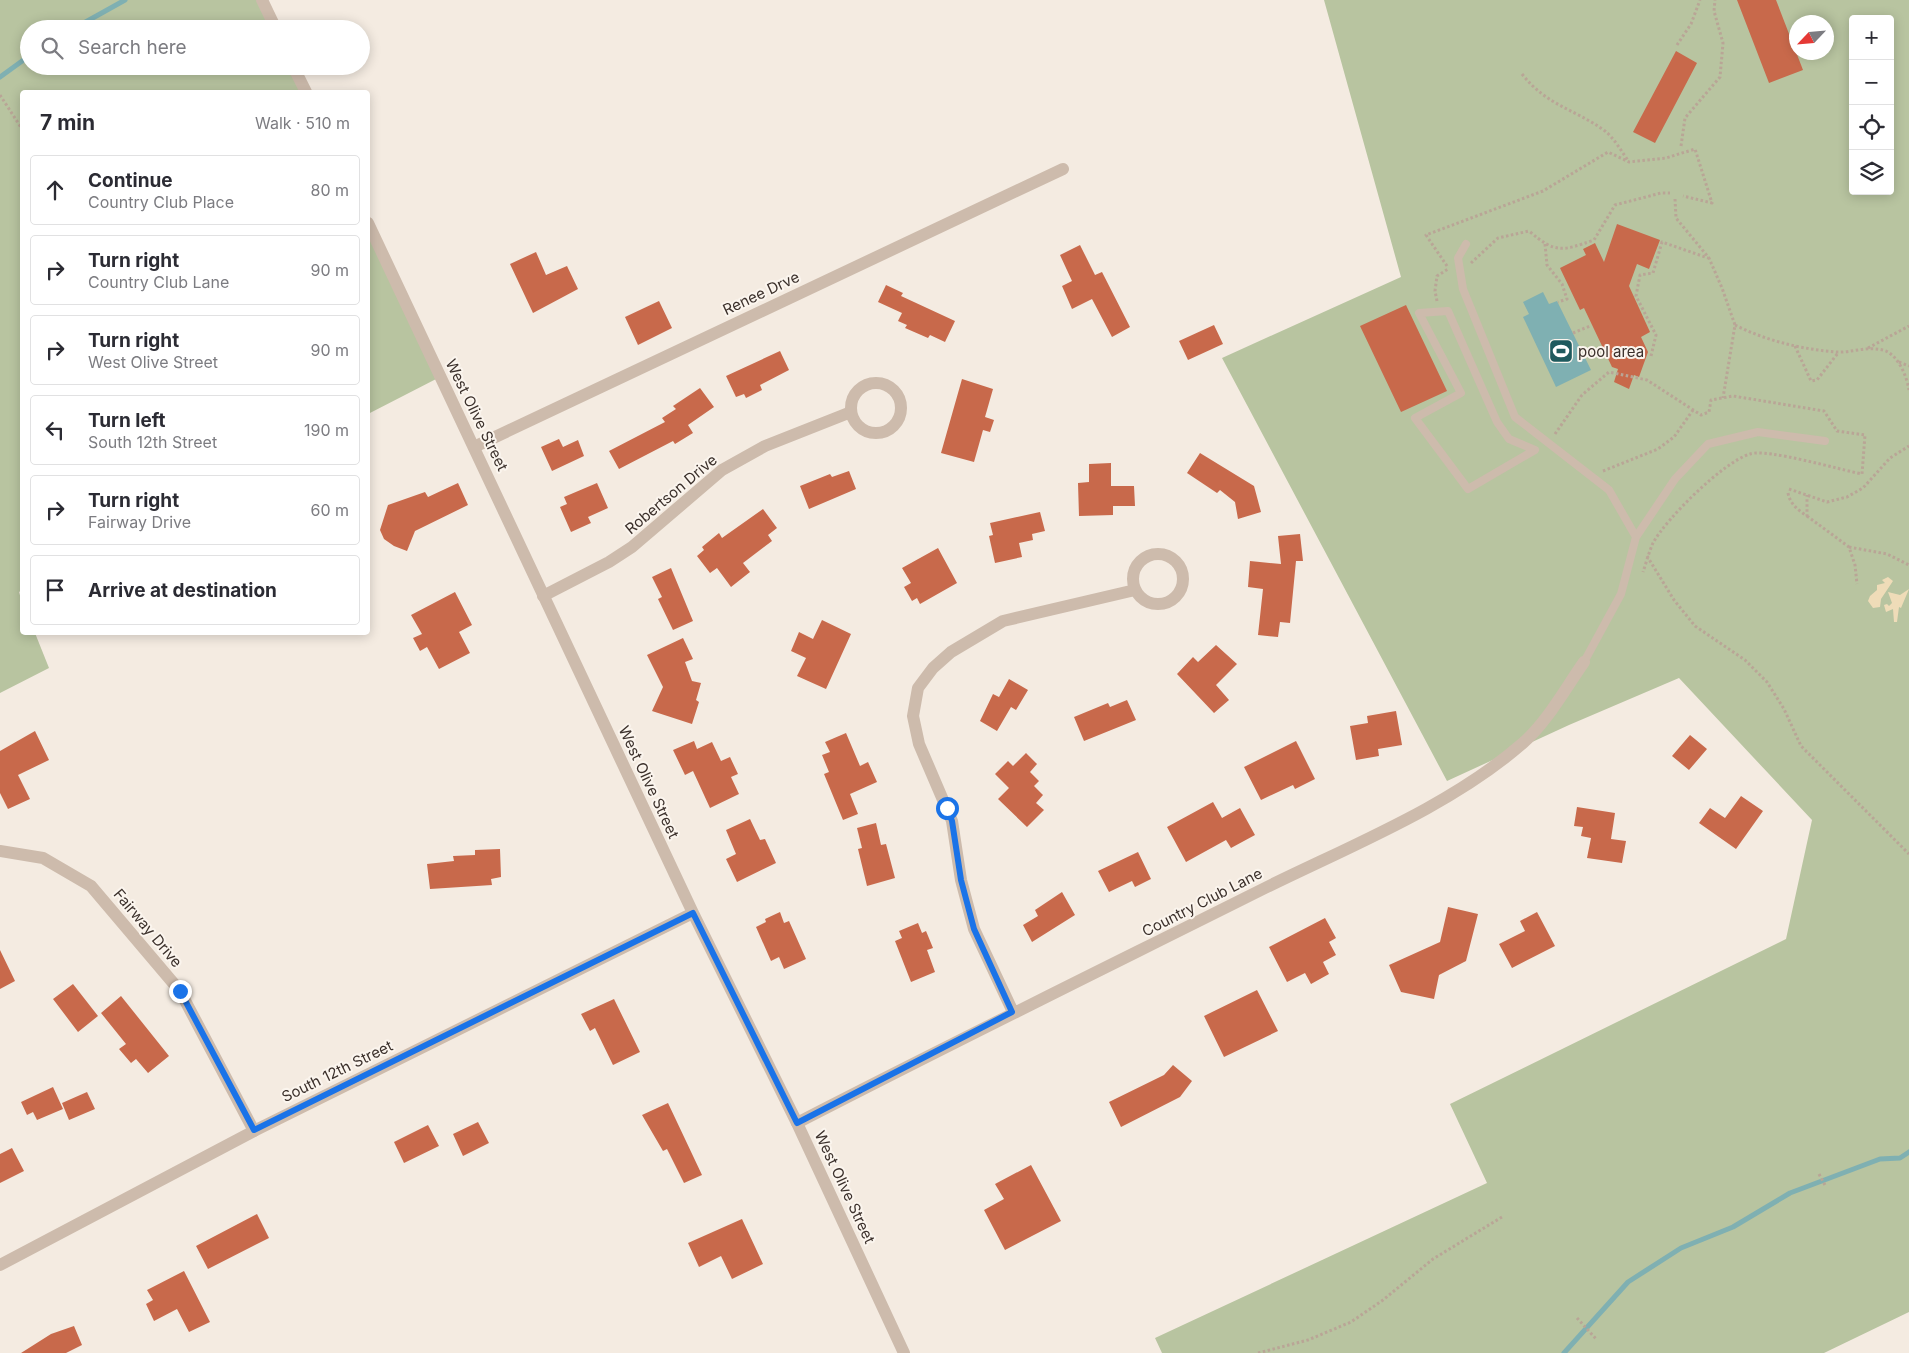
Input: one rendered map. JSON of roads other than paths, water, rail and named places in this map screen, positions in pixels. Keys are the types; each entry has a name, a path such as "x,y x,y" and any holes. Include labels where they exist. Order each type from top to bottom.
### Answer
{"street":[{"path":"262,0 272,20"},
{"path":"298,75 305,90"},
{"name":"Renee Drve","path":"474,447 1063,170"},
{"name":"West Olive Street","path":"370,227 693,913 797,1123 904,1353"},
{"path":"880,382 895,390 902,404 899,420 888,431 875,433 858,426 851,412 853,396 864,385 880,382"},
{"name":"Robertson Drive","path":"543,596 609,562 632,547 722,470 765,446 851,412"},
{"path":"1155,554 1170,557 1181,568 1183,584 1176,598 1161,605 1146,602 1135,590 1133,574 1140,560 1155,554"},
{"path":"1012,1012 974,929 961,880 952,821 919,744 913,716 918,688 933,668 951,652 1003,621 1135,590"},
{"name":"Country Club Lane","path":"797,1123 1012,1012 1383,830 1476,780 1524,743 1584,662"},
{"name":"Fairway Drive","path":"0,851 43,858 91,886 180,991 254,1130"},
{"name":"South 12th Street","path":"0,1265 254,1130 693,913"}],"lane":[{"path":"1466,244 1458,258 1463,290 1515,417 1609,490 1636,537"},
{"path":"1448,311 1501,428 1509,438 1535,450 1468,488 1415,418 1461,393 1419,313 1439,312 1448,311"},
{"path":"1584,662 1621,594 1636,537 1675,479 1708,444 1758,432 1826,441"}],"water":[{"name":"pool area","path":"1543,292 1549,304 1557,301 1591,370 1556,387 1523,317 1529,314 1523,302"}],"waterway":[{"path":"89,20 125,0"},
{"path":"0,77 20,63"},
{"path":"1564,1353 1628,1282 1681,1248 1733,1227 1790,1193 1880,1159 1900,1158 1909,1152"}],"place":[{"name":"pool area","path":"1561,351"}]}
